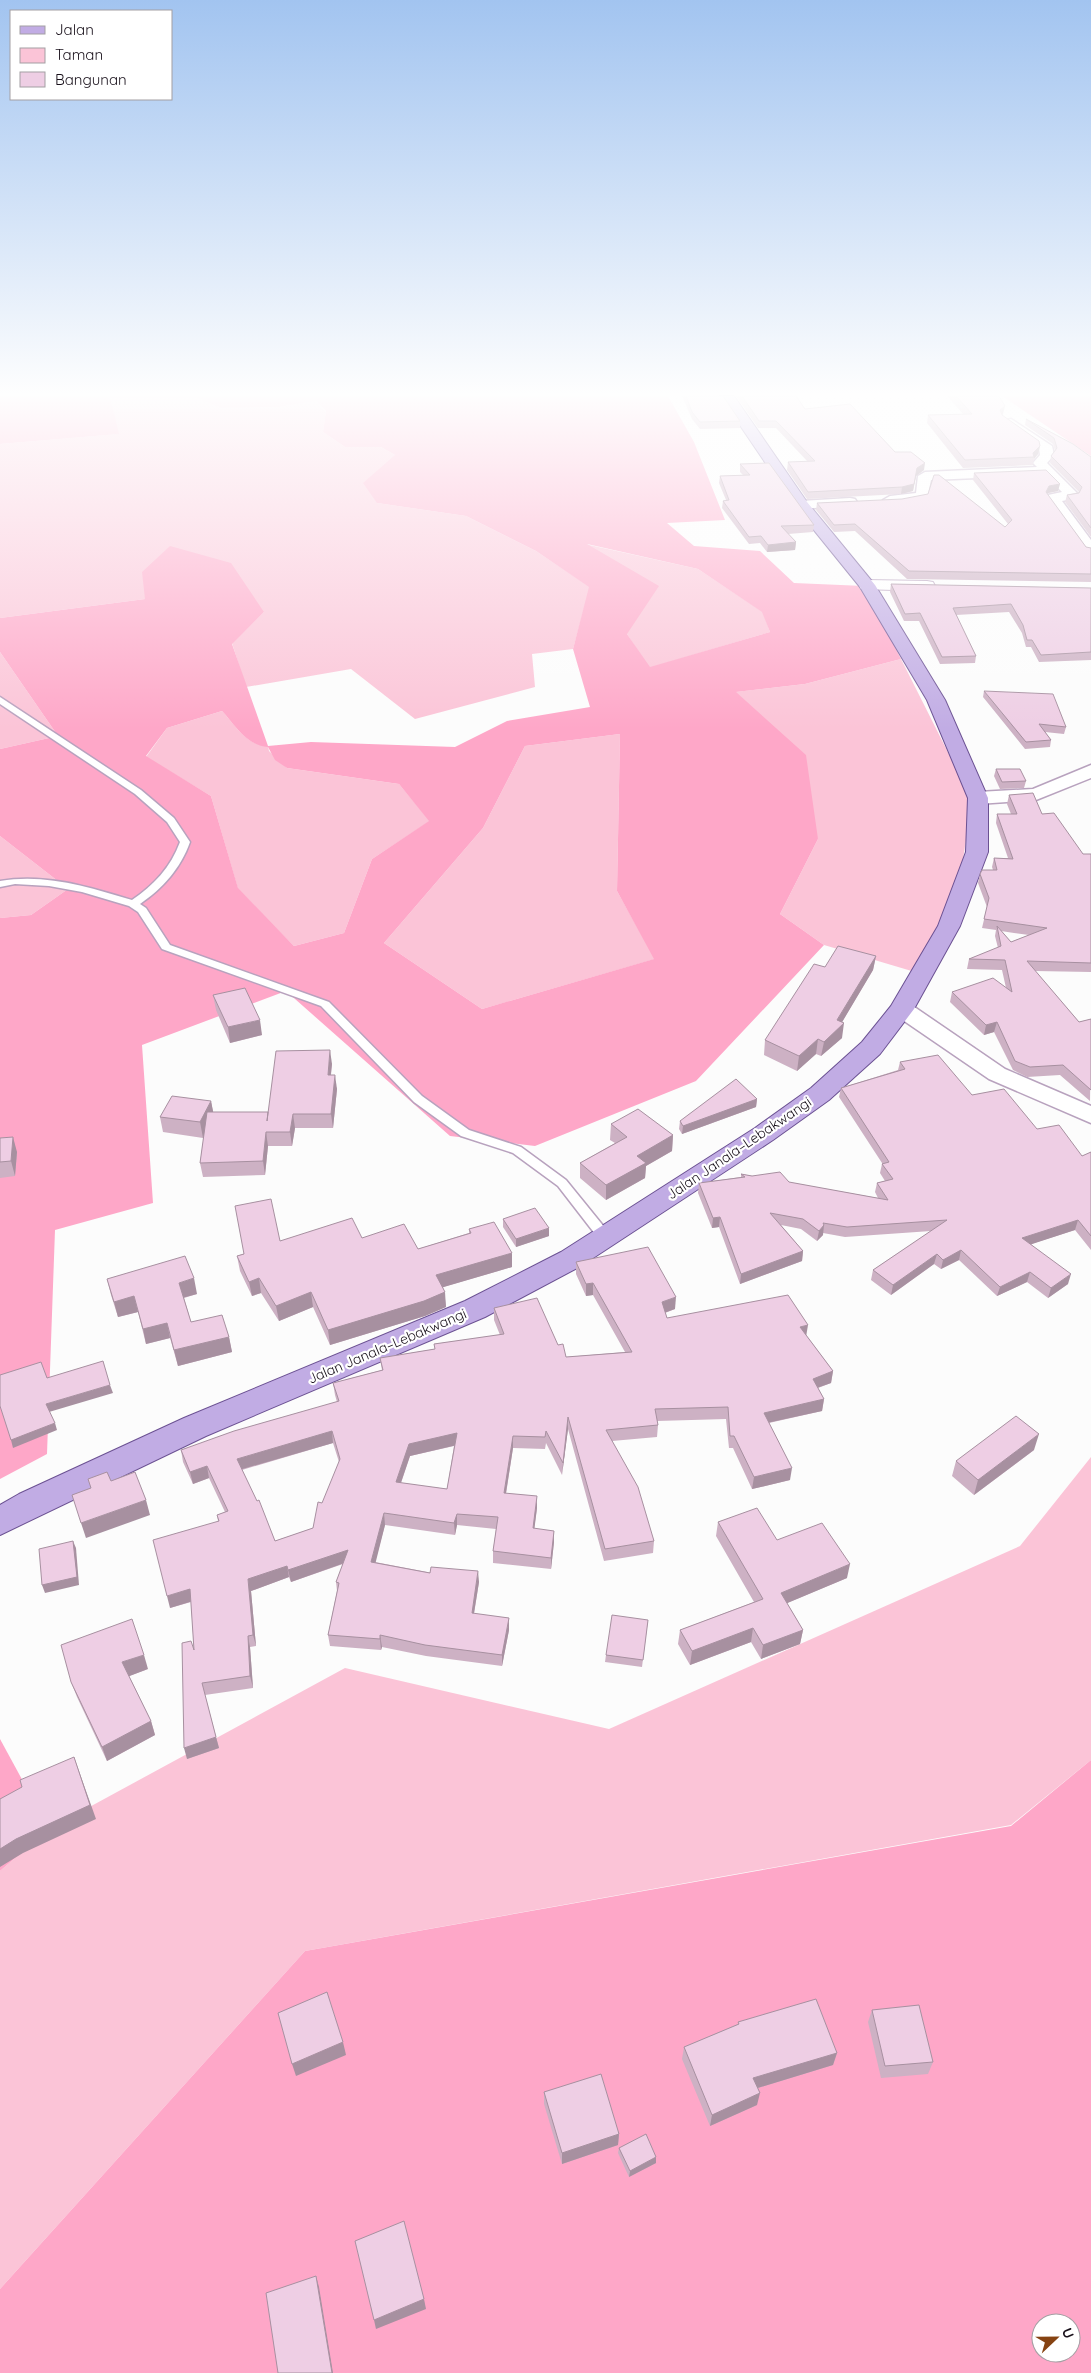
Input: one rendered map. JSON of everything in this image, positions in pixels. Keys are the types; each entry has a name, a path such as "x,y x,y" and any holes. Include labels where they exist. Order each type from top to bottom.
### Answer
{"main road":[{"name":"Jalan Janala–Lebakwangi","path":"0,1521 31,1504 195,1427 475,1310 571,1259 764,1134 820,1094 871,1048 902,1009 949,926 977,852 978,798 936,700 867,585 801,507"}],"street":[{"path":"1059,507 1091,550"},
{"path":"867,585 945,586"},
{"path":"978,798 1036,794 1091,771"},
{"path":"902,1009 997,1074 1091,1115"}],"lane":[{"path":"0,700 138,792 171,820 185,842 182,856 144,897 133,904"},
{"path":"0,884 14,880 73,887 133,904 142,910 166,947 325,1004 418,1099 465,1133 517,1150 562,1183 604,1236"}],"green space":[{"path":"0,507 403,507 466,516 536,551 590,587 573,649 532,654 535,687 415,719 351,669 246,687 232,643 264,612 145,599 0,618"},
{"path":"585,544 698,569 763,612 770,632 649,668 627,634"},
{"path":"0,652 58,736 0,749"},
{"path":"901,659 972,800 959,886 915,972 824,945 780,914 818,839 735,692 805,684"},
{"path":"222,711 248,739 268,746 269,751 287,768 399,784 430,821 372,859 344,933 294,946 238,889 211,796 146,757 167,728"},
{"path":"620,734 617,891 655,959 482,1009 384,943 483,828 525,746"},
{"path":"0,836 68,889 31,915 0,918"},
{"path":"1091,1457 1091,1760 1011,1825 305,1951 0,2289 0,1871 49,1829 345,1668 609,1729 1020,1546"}],"shaded area":[{"path":"403,507 720,507 725,520 667,523 694,546 760,551 794,583 864,586 901,659 805,684 736,692 806,755 818,839 780,914 824,945 696,1081 535,1146 450,1136 286,991 142,1045 153,1203 55,1230 47,1454 0,1479 0,918 31,915 68,889 0,836 0,749 58,736 0,652 0,618 145,599 142,572 170,546 231,563 264,612 232,644 268,746 311,742 455,747 507,721 590,707 573,649 589,587 536,551 466,516","holes":["587,544 698,569 762,612 770,632 650,667 627,634 659,586","222,711 248,739 261,746 268,747 275,760 287,768 399,784 429,821 372,859 344,933 294,946 238,888 211,796 146,756 167,728","620,734 617,891 654,959 482,1009 384,943 483,828 525,746"]},
{"path":"0,1739 49,1829 0,1871"},
{"path":"1091,1760 1091,2373 0,2373 0,2289 305,1951 1011,1826"}],"building":[{"path":"727,507 801,507 814,525 781,526 796,542 768,545 761,536 749,537"},
{"path":"820,507 979,507 1005,527 1012,520 1001,507 1057,507 1086,547 1091,548 1091,574 909,571 855,524 834,525"},
{"path":"1076,507 1091,507 1091,528"},
{"path":"891,584 1091,588 1091,652 1041,655 1032,640 1027,640 1023,625 1011,604 953,608 976,656 942,657 920,613 905,614"},
{"path":"984,691 1053,694 1066,727 1039,724 1051,740 1026,742"},
{"path":"996,769 1020,769 1026,781 1002,782"},
{"path":"1033,793 1042,814 1054,813 1083,854 1091,854 1091,963 1027,961 1079,1022 1091,1019 1091,1090 1063,1065 1030,1067 1015,1061 997,1022 986,1025 952,992 993,978 1012,992 1005,960 969,959 1001,946 997,926 1011,942 1047,928 984,919 989,898 980,874 982,870 997,870 994,858 1013,859 997,814 1017,814 1009,795"},
{"path":"838,946 876,956 837,1020 844,1023 824,1042 818,1039 799,1056 765,1040 814,964 825,967"},
{"path":"245,988 260,1020 228,1027 213,995"},
{"path":"330,1050 328,1075 335,1075 331,1114 293,1114 290,1132 266,1132 263,1161 200,1163 207,1112 268,1112 267,1121 276,1051"},
{"path":"938,1055 972,1095 1004,1089 1037,1129 1059,1125 1082,1156 1091,1152 1091,1236 1078,1220 1022,1238 1071,1274 1051,1288 1030,1272 1000,1287 961,1250 943,1260 937,1254 893,1285 873,1270 947,1220 847,1227 823,1223 824,1225 819,1231 803,1219 770,1213 803,1251 741,1274 720,1217 713,1218 699,1183 745,1177 741,1174 752,1176 780,1172 789,1182 888,1200 877,1183 893,1179 882,1164 889,1162 841,1088 905,1069 900,1062"},
{"path":"736,1079 757,1099 683,1126 680,1121"},
{"path":"172,1096 211,1101 200,1122 160,1117"},
{"path":"638,1109 673,1135 637,1156 646,1163 606,1185 580,1163 627,1137 611,1124"},
{"path":"13,1137 11,1161 0,1162 0,1138"},
{"path":"271,1199 280,1241 352,1218 362,1238 404,1224 418,1249 471,1233 469,1229 494,1222 512,1253 436,1275 445,1292 424,1301 328,1330 311,1292 276,1306 259,1278 249,1282 237,1256 244,1254 235,1206"},
{"path":"535,1208 549,1228 516,1239 503,1219"},
{"path":"648,1247 676,1297 662,1302 667,1318 788,1295 808,1325 800,1327 833,1371 813,1379 824,1399 764,1413 792,1468 754,1477 734,1436 730,1436 728,1407 655,1409 658,1425 606,1430 638,1487 654,1541 605,1549 568,1417 563,1463 546,1431 545,1437 513,1436 504,1493 537,1496 533,1528 554,1531 551,1558 493,1551 498,1517 457,1514 454,1523 384,1513 371,1562 430,1573 431,1567 478,1571 472,1613 509,1618 502,1655 425,1645 380,1635 380,1639 328,1635 339,1583 336,1582 348,1550 288,1570 287,1566 248,1579 253,1635 248,1636 250,1676 202,1683 216,1737 184,1748 182,1643 191,1641 194,1650 190,1589 167,1596 153,1540 219,1521 217,1515 228,1511 207,1466 190,1472 181,1450 234,1431 339,1401 333,1383 383,1370 380,1358 435,1349 434,1344 504,1334 494,1308 537,1298 558,1345 563,1344 566,1357 632,1352 593,1283 586,1284 576,1262","holes":["332,1431 340,1459 322,1503 318,1502 313,1528 275,1541 259,1500 257,1501 237,1459","457,1433 447,1489 396,1482 409,1444"]},
{"path":"185,1256 194,1278 179,1283 191,1322 222,1315 229,1337 174,1350 167,1323 143,1329 134,1296 114,1302 107,1279"},
{"path":"103,1361 110,1385 46,1404 55,1423 11,1440 0,1406 0,1375 41,1362 47,1378"},
{"path":"1016,1416 1039,1434 978,1480 956,1461"},
{"path":"107,1472 111,1481 135,1472 146,1500 81,1523 72,1495 91,1488 88,1479"},
{"path":"757,1508 777,1540 822,1523 850,1564 781,1593 803,1630 763,1645 753,1628 692,1651 680,1630 763,1599 718,1522"},
{"path":"73,1541 77,1577 42,1585 39,1549"},
{"path":"612,1615 648,1620 643,1660 606,1655"},
{"path":"132,1619 144,1655 122,1662 151,1721 102,1747 71,1682 61,1645"},
{"path":"74,1757 90,1805 16,1839 0,1849 0,1799 22,1787 20,1780"},
{"path":"327,1992 343,2042 292,2064 278,2013"},
{"path":"816,1999 837,2053 753,2078 760,2093 712,2115 684,2047 739,2024 738,2022"},
{"path":"919,2005 933,2062 885,2066 872,2010"},
{"path":"601,2074 619,2134 562,2153 544,2092"},
{"path":"646,2134 656,2157 630,2171 619,2148"},
{"path":"404,2221 424,2299 374,2320 355,2241"},
{"path":"316,2276 332,2373 278,2373 266,2293"}]}
